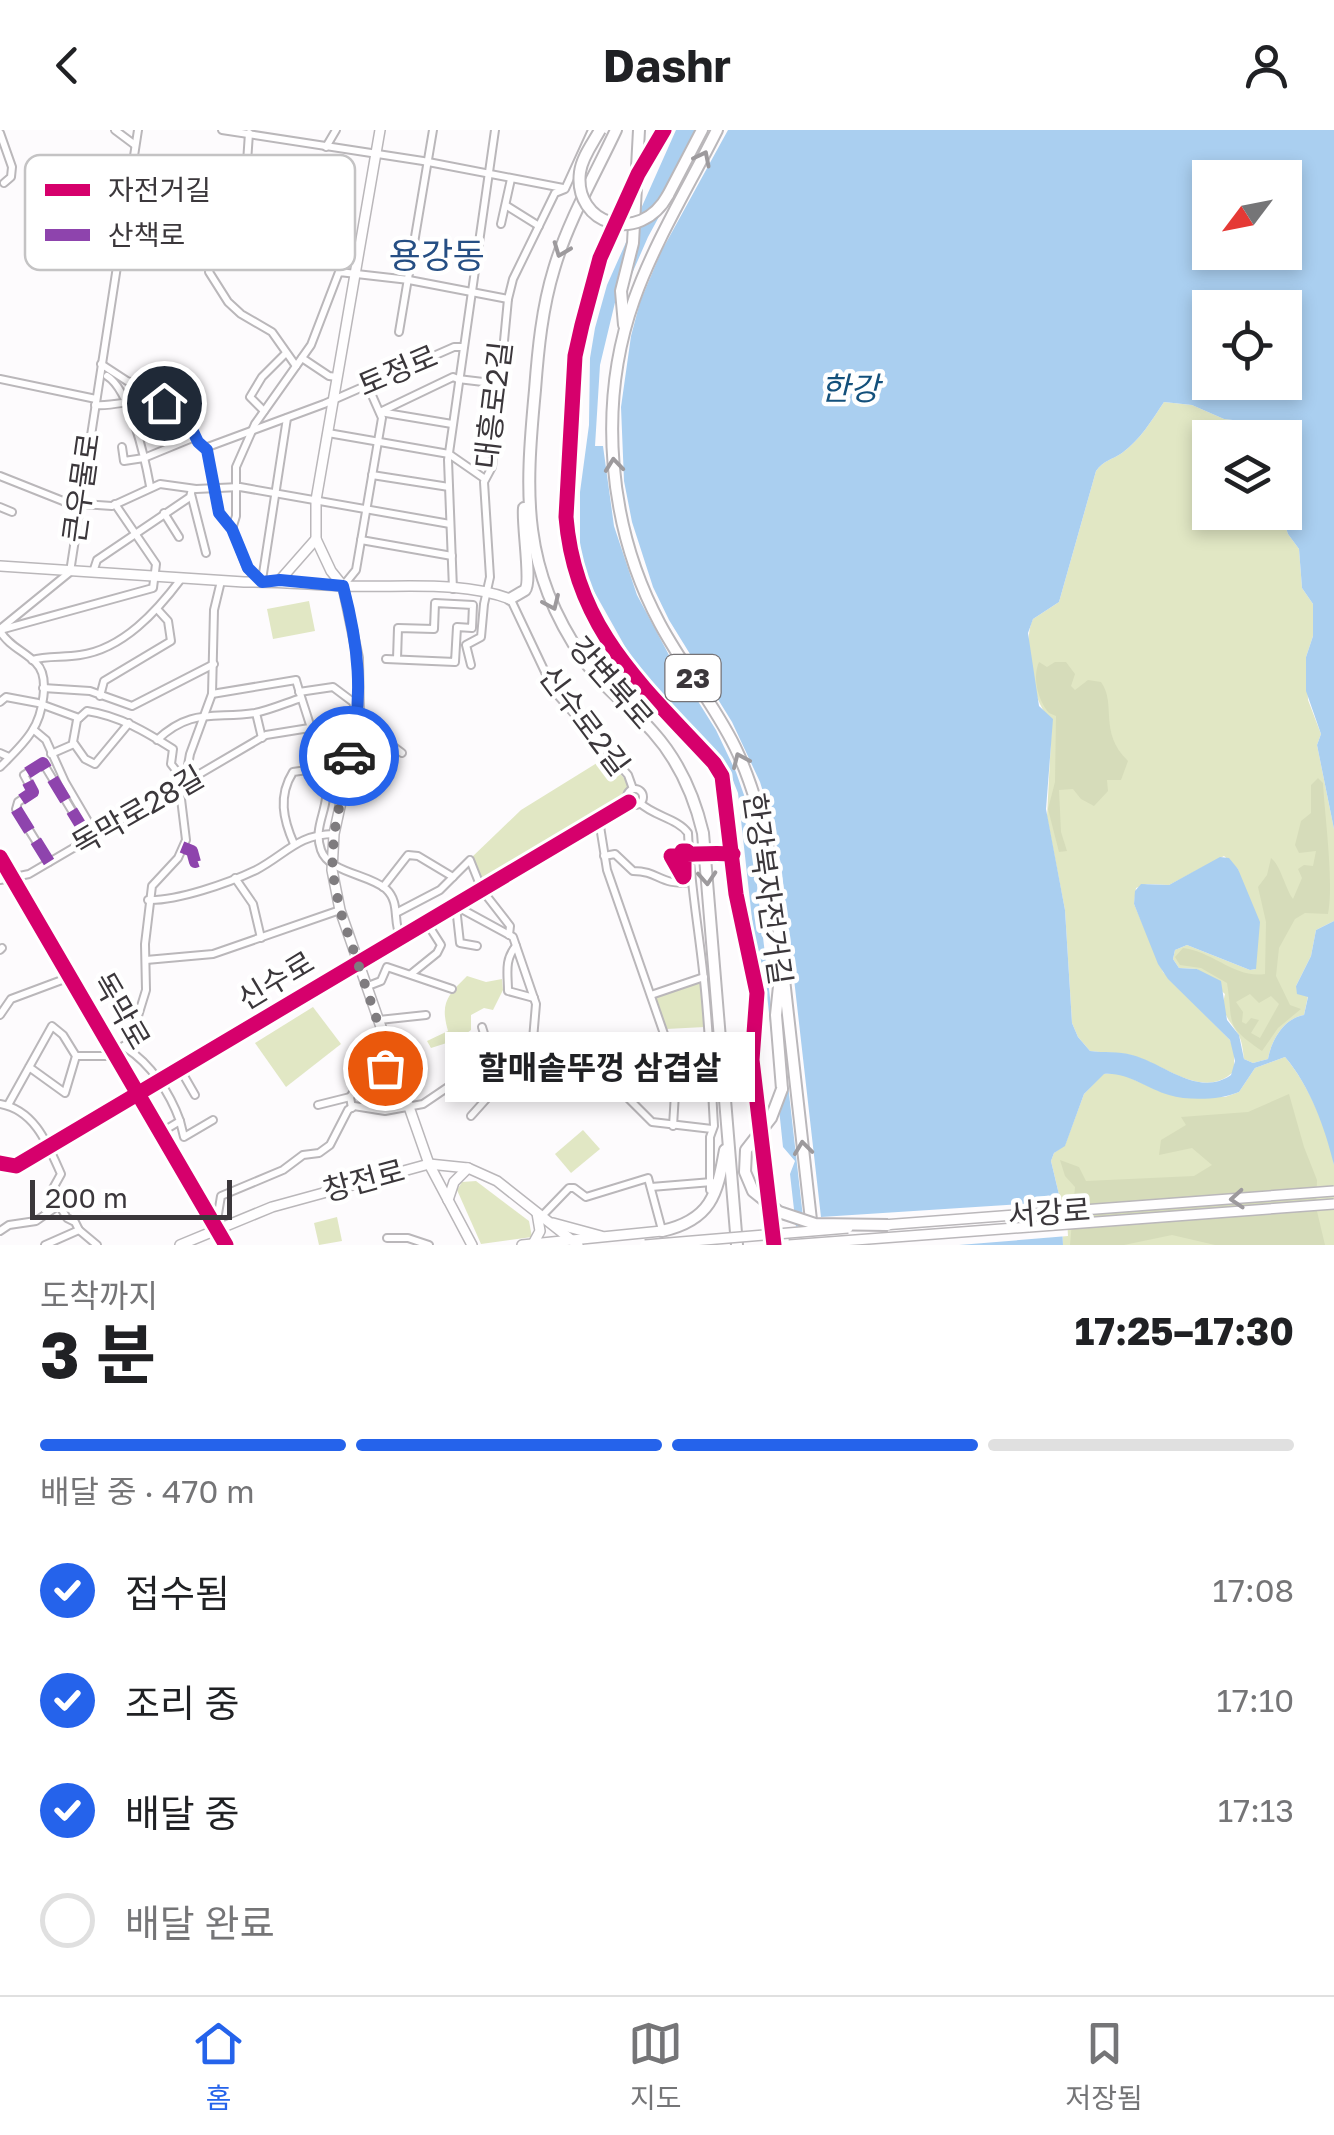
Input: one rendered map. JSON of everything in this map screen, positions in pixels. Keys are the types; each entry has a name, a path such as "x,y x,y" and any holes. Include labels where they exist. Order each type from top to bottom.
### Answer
{"highway":[{"path":"596,130 583,161 582,192 596,214 621,225 640,223 656,213 702,130"},
{"name":"강변북로","path":"616,130 562,244 546,297 534,397 530,529 542,581 568,636 587,664 670,753 697,806 703,833 737,1245"},
{"path":"625,330 621,291 633,243 639,130"},
{"name":"23","path":"717,130 644,275 625,330 613,392 612,448 627,538 658,620 735,746 751,783 771,862 814,1245"},
{"path":"510,599 524,591 528,583 522,528 528,498"},
{"path":"782,964 776,1014 782,1089 771,1118 746,1150 748,1182 768,1206 787,1215 815,1224 888,1231"},
{"path":"662,1231 678,1228 702,1214 715,1192 728,1139"},
{"path":"858,1245 888,1231"}],"main road":[{"name":"토정로","path":"355,268 380,130"},
{"name":"토정로","path":"355,270 316,500 316,539 343,586 358,658 359,720 343,782 333,864 340,910 392,1065 429,1164 472,1245"},
{"path":"280,580 316,539"},
{"path":"0,566 221,580 486,590 510,599"},
{"name":"독막로","path":"0,857 226,1245"},
{"name":"창전로","path":"180,1245 272,1207 429,1164 468,1168 503,1185 575,1243"},
{"path":"448,1202 454,1182 468,1168"},
{"name":"서강로","path":"789,1245 888,1231 1334,1191"},
{"name":"서강로","path":"645,1245 1334,1204"},
{"path":"533,1244 542,1216 603,1236"},
{"path":"678,1228 690,1238 690,1245"},
{"path":"522,1245 575,1243 603,1236 662,1231"}],"street":[{"path":"114,130 136,144"},
{"name":"큰우물로","path":"134,155 138,130"},
{"path":"222,130 262,133 565,189"},
{"path":"326,146 336,130"},
{"path":"399,332 433,130"},
{"path":"453,589 449,454 496,130"},
{"name":"대흥로2길","path":"471,665 466,645 481,638 490,577 485,479 492,467 508,299 513,279 555,193 565,189 596,130"},
{"path":"0,131 12,167 4,183"},
{"path":"247,155 248,134"},
{"path":"11,175 23,182"},
{"path":"501,224 511,178"},
{"path":"507,206 539,226"},
{"name":"큰우물로","path":"70,572 116,270"},
{"path":"210,270 228,302 272,332 296,366"},
{"path":"232,529 236,516 236,467 264,411 324,319 340,272 409,280 508,299"},
{"name":"토정로","path":"206,448 463,346"},
{"path":"264,411 251,401 262,376 285,354"},
{"path":"302,358 337,377"},
{"path":"101,364 127,381 178,400 195,437 206,448 219,513 232,529 248,568 262,582"},
{"path":"108,376 127,404 150,486"},
{"path":"380,412 453,377 500,384"},
{"path":"0,379 95,402"},
{"path":"343,586 356,570 378,440 380,412 367,384"},
{"name":"큰우물로","path":"95,402 127,404 151,398 164,403 173,397"},
{"path":"380,412 452,424"},
{"path":"262,582 287,418"},
{"name":"토정로","path":"328,433 449,454"},
{"path":"122,448 124,460 142,458 195,437"},
{"path":"449,454 485,479"},
{"path":"372,475 449,487"},
{"path":"0,476 68,503 115,504 160,484 192,491 234,486 450,524"},
{"path":"92,573 97,560 192,491"},
{"path":"192,491 206,553"},
{"path":"0,630 151,589 156,564 115,504"},
{"path":"0,507 12,512"},
{"path":"164,513 179,537"},
{"path":"361,540 452,556"},
{"path":"0,630 70,572"},
{"path":"32,660 93,652 138,627 158,610 182,578"},
{"path":"186,783 190,754 212,694 214,610 221,580"},
{"name":"신수로2길","path":"510,599 554,691 628,776 633,789 642,794 640,803"},
{"path":"386,659 397,660 456,662 457,627 472,628 473,605 435,603 434,629 398,628 397,660"},
{"path":"100,696 104,681 170,642 168,621 158,610"},
{"path":"0,630 7,642 40,668 43,688 34,730 0,767"},
{"path":"43,688 90,692 132,706 214,664"},
{"path":"212,694 296,680 327,796 318,834 322,853 333,864 383,887 393,897 395,926 401,938"},
{"path":"156,740 176,723 204,715 256,712 333,687 353,702 359,720 402,753"},
{"path":"0,702 6,697 78,718"},
{"path":"129,723 95,764 85,759 74,744 78,718 87,712 129,723 173,749 171,764 186,783"},
{"path":"256,712 262,738"},
{"name":"독막로28길","path":"0,880 28,874 262,738 359,720"},
{"path":"34,730 46,740 92,837"},
{"path":"51,754 74,744"},
{"path":"0,753 9,757"},
{"path":"49,862 16,809 18,802 34,792 24,776 42,763 92,837"},
{"path":"294,844 282,796 286,784 293,772 321,768"},
{"path":"327,796 343,782"},
{"path":"76,1056 114,1054 126,1048 146,990 148,900 152,886 178,858 186,840 176,789"},
{"path":"633,789 628,793 629,802 640,803 651,813 684,826 688,833 690,882 704,978 712,1129 712,1182 707,1199 692,1220"},
{"name":"신수로","path":"0,1164 16,1166 629,802"},
{"path":"598,820 626,934 651,995 676,1076 673,1126"},
{"path":"148,900 164,901 236,878 260,868 294,844 318,834 334,834"},
{"path":"604,856 615,854 632,871 647,871 670,885 690,882"},
{"path":"383,887 408,855 418,856 453,877"},
{"path":"396,913 440,890 470,860 482,890 510,926 534,998 532,1063"},
{"path":"236,878 253,904 261,938"},
{"path":"456,906 510,935"},
{"path":"456,906 460,942 477,946"},
{"path":"488,923 496,907"},
{"path":"146,960 213,954 340,910"},
{"path":"411,974 438,953 441,945 427,923"},
{"path":"516,946 507,966 508,991 534,998"},
{"path":"368,986 381,981 387,967 452,989"},
{"path":"0,1016 12,1000 70,978"},
{"path":"651,995 704,978"},
{"path":"379,1020 426,1015"},
{"path":"29,1067 66,1093 76,1056 52,1026 4,1105 42,1131 60,1174 51,1192 78,1230 97,1245"},
{"path":"482,1027 494,1066"},
{"path":"126,1048 160,1082 184,1136 213,1120"},
{"path":"352,1108 385,1111 423,1104 476,1068 577,1061 596,1066 652,1122 712,1129"},
{"path":"471,1116 497,1087 504,1064"},
{"path":"318,1105 350,1096 355,1090 353,1072 360,1068 392,1065"},
{"path":"180,1070 195,1095"},
{"path":"216,1228 222,1196 330,1146 352,1108 350,1096"},
{"path":"160,1132 178,1117"},
{"path":"542,1216 569,1188 586,1197 648,1178 662,1231"},
{"path":"652,1187 712,1182"},
{"path":"0,1231 10,1225 36,1221 59,1205"},
{"path":"47,1245 78,1230"},
{"path":"387,1238 408,1238 429,1245"}],"green space":[{"path":"1164,402 1192,405 1233,420 1192,420 1192,530 1287,530 1299,549 1302,588 1313,604 1313,636 1306,657 1308,700 1321,734 1317,745 1334,829 1334,921 1316,930 1311,956 1296,986 1308,996 1304,1015 1280,1031 1268,1059 1253,1063 1244,1059 1239,1036 1225,1011 1225,994 1197,969 1179,968 1173,959 1175,950 1187,945 1256,969 1238,869 1224,856 1169,885 1136,888 1134,904 1163,972 1230,1040 1234,1050 1234,1071 1209,1083 1182,1077 1130,1055 1090,1051 1072,1023 1065,910 1047,817 1052,720 1039,702 1029,657 1033,619 1059,602 1096,471 1122,453"},
{"path":"309,601 315,631 273,639 267,609"},
{"path":"1039,662 1047,667 1066,662 1075,674 1071,686 1075,690 1088,680 1101,682 1108,700 1113,740 1128,761 1121,780 1107,780 1108,791 1094,806 1073,789 1059,790 1061,832 1067,851 1059,852 1048,809 1055,782 1056,716 1049,713 1039,695"},
{"path":"605,758 625,779 631,797 484,884 471,858 521,810"},
{"path":"1318,778 1323,783 1330,868 1328,914 1305,913 1295,919 1279,948 1276,976 1290,1005 1301,1009 1278,1028 1262,1051 1232,1023 1227,983 1201,968 1180,965 1175,957 1183,948 1194,950 1234,969 1265,974 1266,922 1258,887 1267,875 1271,858 1293,899 1302,878 1298,869 1313,866 1316,851 1299,853 1295,845 1301,821 1311,813 1311,785","holes":["1250,994 1259,1003 1271,996 1279,1004 1260,1038 1251,1033 1259,1020 1242,1022 1243,1012 1236,1002"]},
{"path":"467,976 486,982 502,979 503,990 493,1010 484,1008 471,1015 471,1030 459,1039 431,1048 427,1041 448,1031 447,1000"},
{"path":"702,981 705,1027 666,1029 655,997"},
{"path":"313,1007 341,1044 286,1087 255,1043"},
{"path":"1285,1057 1316,1108 1332,1152 1334,1245 1063,1245 1061,1203 1051,1161 1054,1153 1065,1145 1084,1094 1103,1074 1119,1073 1164,1093 1225,1097 1239,1092 1255,1068"},
{"path":"1289,1094 1317,1180 1316,1207 1325,1245 1215,1245 1172,1235 1124,1245 1070,1245 1075,1187 1065,1176 1060,1160 1079,1167 1086,1181 1194,1176 1212,1165 1192,1148 1159,1155 1161,1140 1186,1125 1181,1117 1248,1112"},
{"path":"583,1130 600,1149 571,1173 555,1154"},
{"path":"476,1181 529,1221 532,1237 481,1244 457,1190 462,1182"},
{"path":"337,1217 342,1241 319,1245 314,1223"}],"water":[{"name":"한강","path":"676,130 1334,130 1334,829 1317,745 1321,734 1306,691 1313,604 1302,588 1299,549 1287,530 1302,530 1302,420 1224,419 1192,405 1164,402 1134,442 1096,471 1059,602 1033,619 1028,633 1039,706 1053,719 1046,809 1065,910 1072,1023 1078,1037 1090,1051 1132,1055 1194,1081 1219,1081 1231,1075 1235,1061 1230,1040 1168,979 1134,904 1135,891 1141,884 1169,885 1220,857 1229,858 1238,869 1260,922 1256,969 1187,945 1175,950 1173,959 1179,968 1197,969 1221,981 1227,1020 1239,1035 1244,1059 1253,1063 1268,1059 1280,1031 1304,1015 1308,997 1297,994 1296,986 1311,956 1316,930 1334,921 1334,1165 1316,1108 1285,1057 1255,1068 1239,1092 1214,1098 1177,1097 1121,1076 1104,1074 1084,1094 1065,1146 1054,1153 1051,1161 1061,1203 1063,1245 798,1245 790,1174 795,1161 783,1147 765,975 754,937 738,793 730,773 641,675 591,586 580,550 580,492 595,328 607,285"}],"pier":[{"path":"706,130 728,130 661,252 631,336 621,407 624,481 632,522 653,587 732,722 768,808 781,864 821,1217 1066,1201 1068,1236 959,1245 793,1245 791,1227 804,1226 780,1014 772,1015 755,868 745,821 752,818 716,730 637,595 614,526 603,446 595,446 600,365 618,290 624,292 648,237"}],"marked path":[{"path":"49,862 16,809 18,802 33,792 24,775 43,763 89,839"},
{"path":"182,847 192,851 195,862 201,860"}],"cycle path":[{"name":"한강북자전거길","path":"664,130 638,174 600,258 582,325 575,356 566,517 572,557 598,624 638,681 722,776 736,894 757,993 752,1060 774,1245"},
{"path":"0,1163 16,1166 629,802"},
{"name":"한강북자전거길","path":"687,851 682,851 684,853 684,876 683,877 671,856 684,855 684,876 683,876 671,856 684,855 684,875 683,876 671,856 679,855 687,855 702,854 733,854"},
{"path":"0,857 226,1245"}],"way so far":[{"path":"349,756 334,834 332,870 340,910 392,1065 385,1068"}],"place":[{"name":"할매솥뚜껑 삼겹살","path":"385,1068"}],"district":[{"name":"용강동","path":"437,256"}],"route":[{"path":"164,403 173,397 178,400 198,442 206,448 219,513 232,529 248,568 262,582 343,586 358,658 359,720 349,756"}]}
